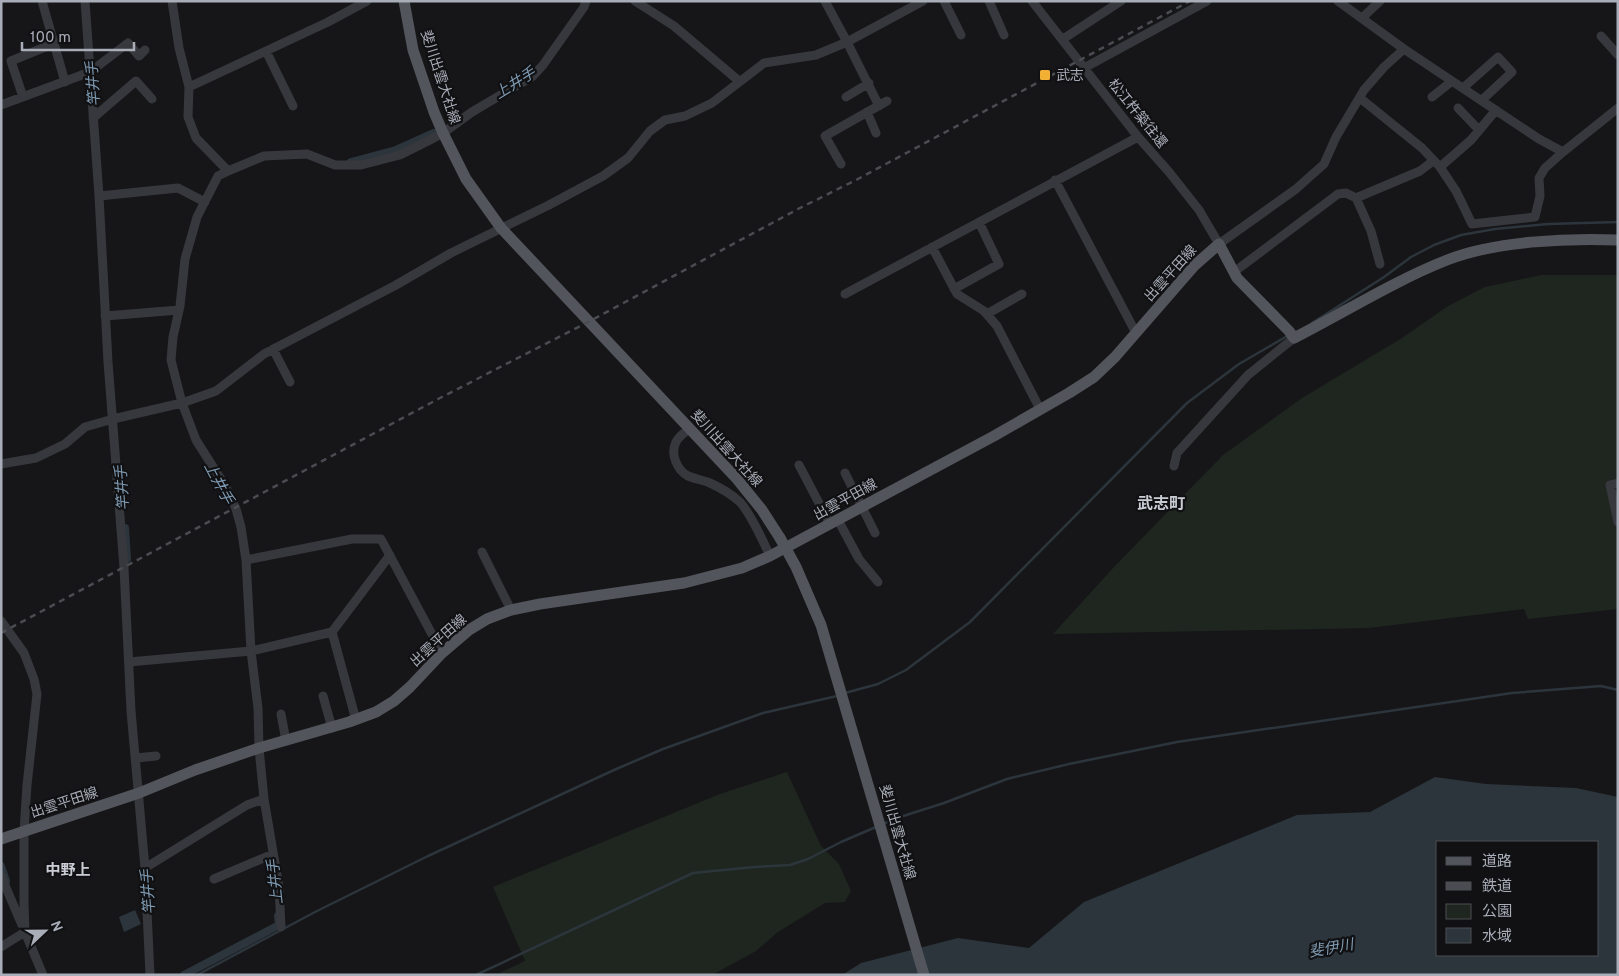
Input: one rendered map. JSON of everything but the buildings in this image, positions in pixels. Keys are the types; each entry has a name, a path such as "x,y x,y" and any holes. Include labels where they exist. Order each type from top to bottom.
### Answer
{"main road":[{"name":"斐川出雲大社線","path":"404,1 413,50 434,112 442,133 466,179 501,228 738,479 762,510 796,567 821,625 924,975"},
{"path":"1219,244 1237,278 1291,334 1412,276 1465,254 1554,240 1618,240"},
{"name":"出雲平田線","path":"1,839 139,793 195,770 259,748 332,728 376,712 394,701 410,687 442,653 469,630 487,619 511,610 684,583 742,568 770,556 994,436 1094,376 1115,357 1195,265 1219,244"}],"street":[{"path":"42,1 65,82"},
{"path":"85,1 99,196 105,316 124,568 131,711 145,868 150,975"},
{"path":"172,1 179,48 189,88 188,117 196,138 228,170"},
{"path":"189,88 366,1"},
{"path":"281,926 279,887 264,799 259,748 258,708 251,651 246,560 241,527 236,509 227,489 196,440 182,404 171,360 185,259 197,217 218,176 228,170 264,156 306,154 335,165 361,165 400,155 442,133 472,112 533,76 543,65 584,7 586,1"},
{"path":"635,1 674,26 739,81"},
{"path":"824,1 869,83 883,104 825,136 841,164"},
{"path":"1,464 36,458 65,444 85,427 182,404 216,391 273,349 396,285 451,253 603,176 628,158 650,131 665,120 685,116 712,103 764,63 816,55 847,42 923,1"},
{"path":"944,1 961,35"},
{"path":"989,1 1004,34"},
{"name":"松江杵築往還","path":"1032,1 1138,137 1199,210 1219,244"},
{"path":"1062,38 1121,1"},
{"path":"1084,68 1207,1"},
{"path":"1362,18 1380,1"},
{"path":"1343,2 1362,18 1452,81 1539,139 1563,152"},
{"path":"1601,36 1618,55"},
{"path":"24,97 11,61 55,43"},
{"path":"1,105 90,72 128,43 138,56 145,50"},
{"path":"1219,244 1296,189 1324,164 1336,137 1360,98 1384,67 1404,48"},
{"path":"266,51 294,106"},
{"path":"1463,88 1498,57 1512,72 1482,100"},
{"path":"93,118 136,81 152,99"},
{"path":"1432,97 1452,81"},
{"path":"846,97 869,83"},
{"path":"1360,98 1422,148 1440,167 1456,191 1472,224 1535,217 1540,196 1540,178 1545,168 1618,108"},
{"path":"1458,108 1479,130"},
{"path":"1440,167 1471,140 1496,110"},
{"path":"867,112 876,133"},
{"path":"845,294 1138,137"},
{"path":"1356,198 1420,170 1433,160"},
{"path":"1055,180 1136,333"},
{"path":"99,196 178,188 205,202"},
{"path":"1234,272 1338,194 1346,193 1356,198 1371,231 1380,264"},
{"path":"954,289 1000,264 979,222"},
{"path":"932,247 956,294 987,314 997,326 1040,409"},
{"path":"987,314 1022,294"},
{"path":"105,316 179,310"},
{"path":"1174,466 1177,453 1248,375 1291,334"},
{"path":"273,349 290,382"},
{"path":"689,428 680,435 675,444 676,462 681,470 688,476 729,493 742,505 758,531 770,556"},
{"path":"798,465 859,559 878,582"},
{"path":"845,473 875,533"},
{"path":"1618,484 1610,486 1618,522"},
{"path":"246,560 352,539 381,539 442,653"},
{"path":"482,552 511,610"},
{"path":"129,662 251,651 332,632 390,555"},
{"path":"1,621 24,653 34,679 37,694 24,831 25,932"},
{"path":"332,632 356,720"},
{"path":"323,696 332,728"},
{"path":"281,714 286,742"},
{"path":"136,758 156,756"},
{"path":"145,868 247,805 264,799"},
{"path":"214,879 273,854"},
{"path":"1,876 43,975"},
{"path":"1,947 25,932"}],"green space":[{"path":"1542,275 1618,275 1618,609 1528,619 1524,609 1369,628 1053,634 1114,567 1223,455 1302,398 1402,338 1448,306 1485,287"},
{"path":"787,772 821,846 839,864 851,891 845,902 825,903 778,932 756,951 712,975 495,975 525,961 493,887 720,794"}],"water":[{"name":"斐伊川","path":"1435,777 1486,784 1576,788 1618,797 1618,975 842,975 861,963 958,938 1029,948 1084,902 1297,815 1370,812"},
{"path":"135,910 141,924 124,932 119,917"}],"waterway":[{"name":"上井手","path":"351,162 396,150 434,133"},
{"path":"1312,323 1384,277 1411,257 1434,245 1461,235 1495,229 1548,224 1618,222"},
{"path":"845,693 878,684 906,670 970,622 1187,403 1239,364 1289,335"},
{"name":"竿井手","path":"125,528 127,559"},
{"path":"883,824 1007,779 1177,742 1512,693 1601,686 1618,690"},
{"path":"197,975 315,912 428,856 614,770 663,749 763,713 837,696"},
{"path":"476,975 693,873 790,865 808,859 876,827"},
{"path":"1,866 6,881"},
{"name":"上井手","path":"184,975 279,925 278,916"}],"railway":[{"path":"1,633 1190,1"}],"place":[{"name":"武志","path":"1045,75"}],"district":[{"name":"武志町","path":"1161,503"},
{"name":"中野上","path":"68,870"}]}
